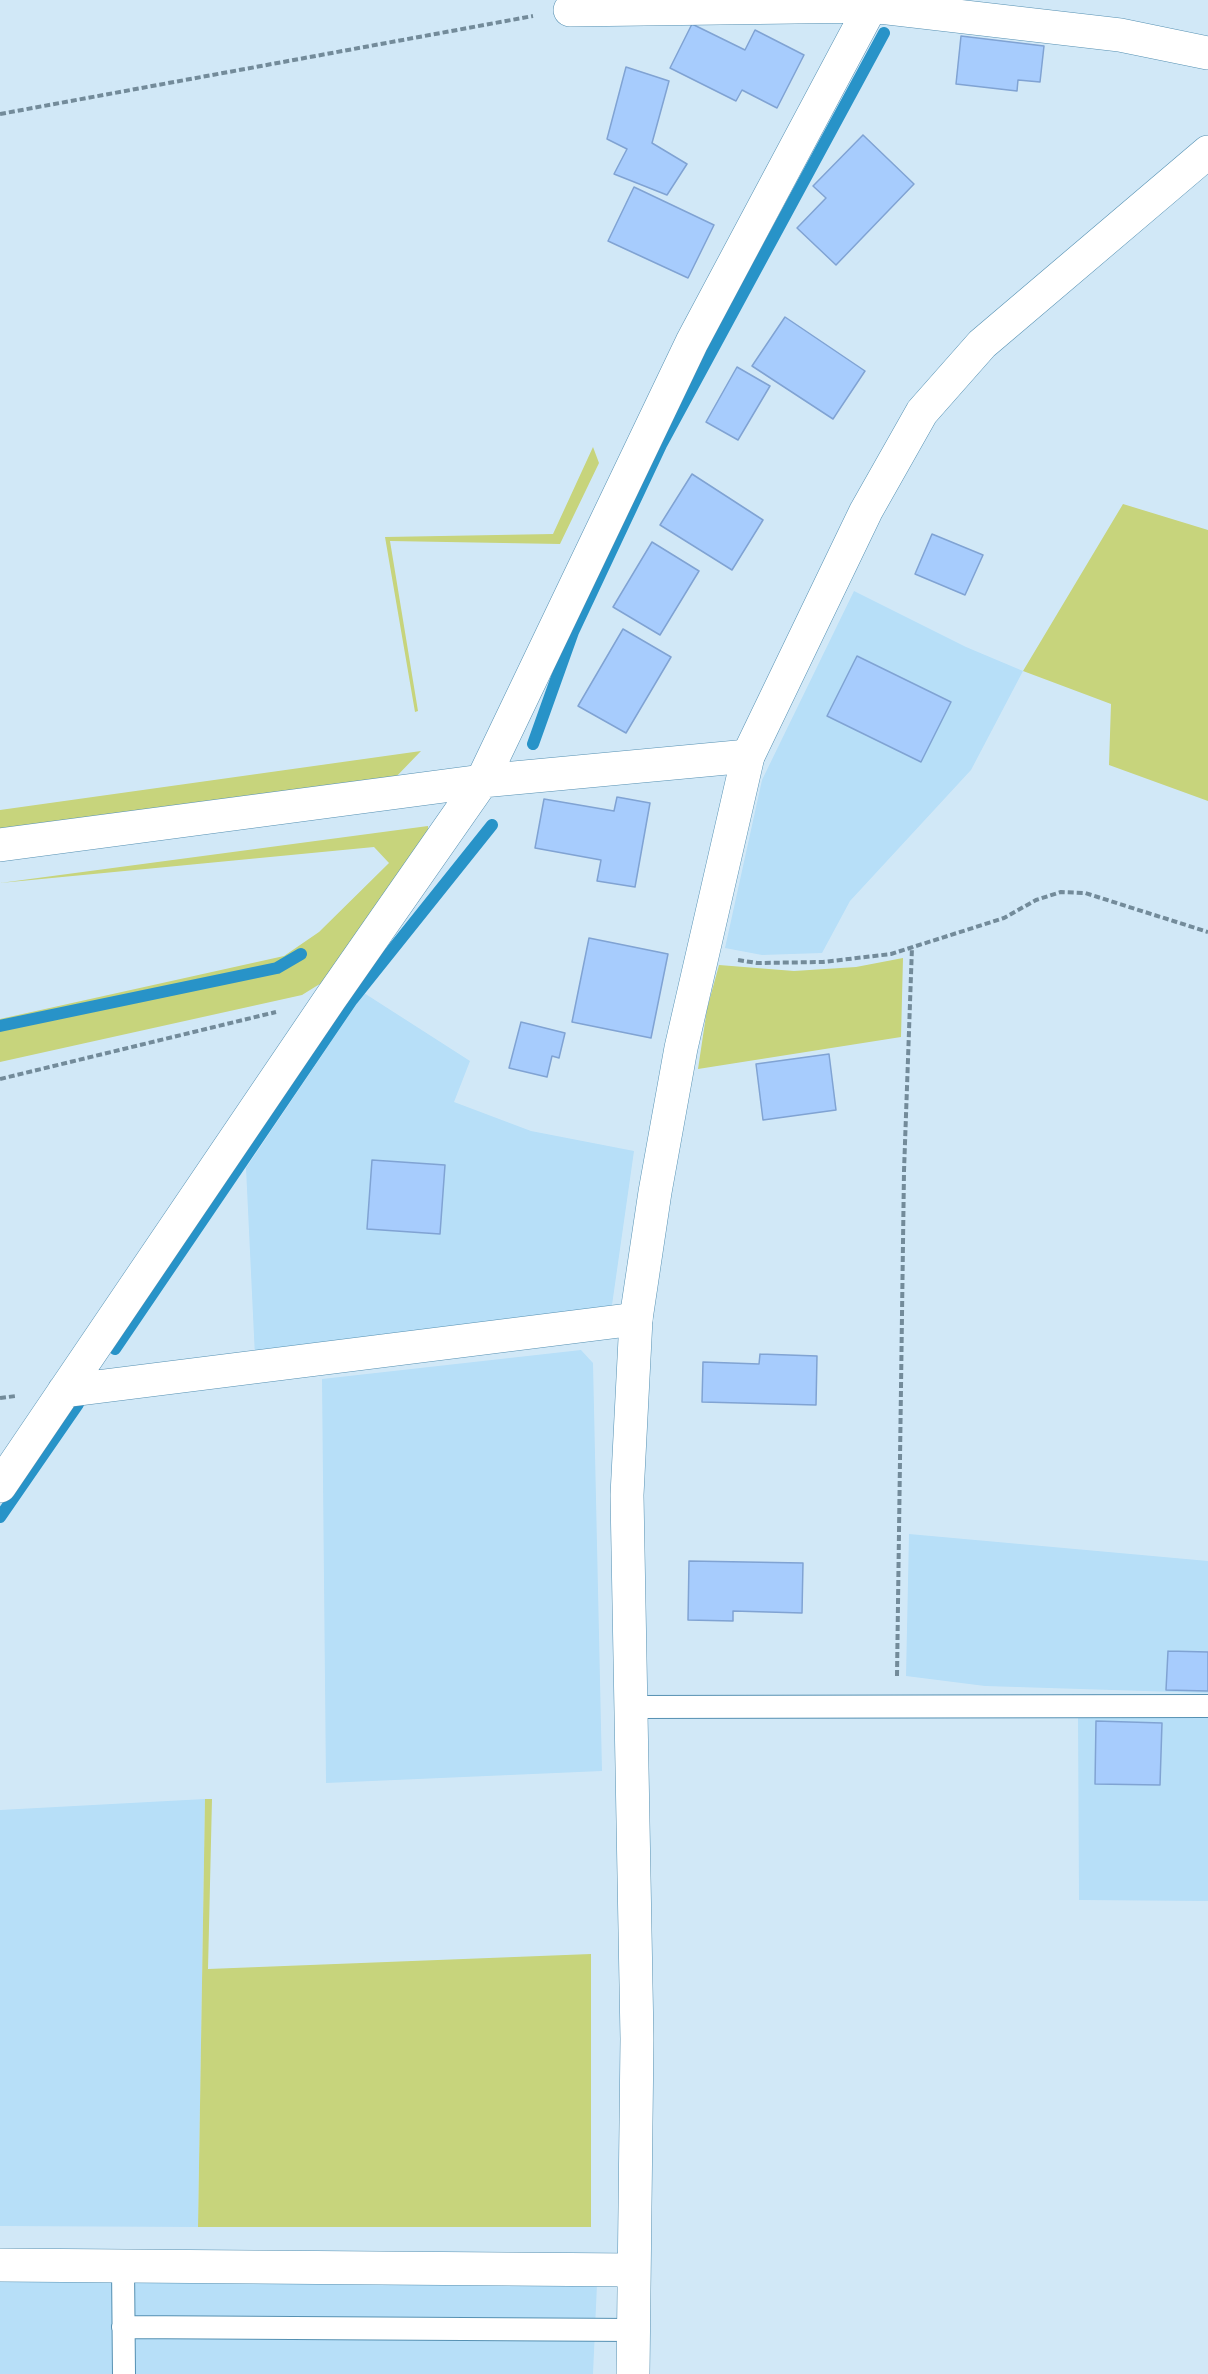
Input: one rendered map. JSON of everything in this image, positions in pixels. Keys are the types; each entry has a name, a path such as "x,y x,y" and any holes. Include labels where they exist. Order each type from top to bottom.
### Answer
{"street":[{"path":"570,10 871,3 1120,35 1208,53"},
{"path":"0,1486 330,999 482,781 692,342 871,3"},
{"path":"633,2374 637,2039 627,1495 636,1319 681,1048 748,756 866,511 922,412 982,344 1208,152"},
{"path":"0,845 482,781 748,756"},
{"path":"64,1391 636,1319"},
{"path":"0,2265 633,2270"}],"lane":[{"path":"630,1707 1208,1706"},
{"path":"123,2267 124,2374"},
{"path":"123,2327 634,2330"}],"path":[{"path":"0,114 570,10"},
{"path":"702,955 757,963 823,962 891,954 1004,918 1036,900 1061,892 1085,893 1208,932"},
{"path":"896,1707 904,1170 912,947"},
{"path":"0,1079 330,999"}],"shaded area":[{"path":"854,591 966,647 1023,671 971,770 850,901 822,953 762,955 725,948 762,780"},
{"path":"364,993 470,1061 454,1102 531,1131 634,1151 611,1312 255,1357 246,1168"},
{"path":"581,1350 593,1363 602,1771 326,1783 322,1379"},
{"path":"909,1534 1208,1561 1208,1693 985,1686 906,1676"},
{"path":"1078,1716 1208,1718 1208,1901 1079,1900"},
{"path":"205,1799 198,2227 0,2226 0,1810"},
{"path":"0,2275 597,2284 593,2374 0,2374"}],"green space":[{"path":"593,447 599,463 560,544 390,541 418,711 415,712 385,537 553,534"},
{"path":"1123,504 1208,530 1208,801 1109,765 1111,704 1023,671"},
{"path":"421,751 393,780 0,831 0,810"},
{"path":"428,826 428,837 331,977 302,995 0,1062 0,1019 284,956 319,932 389,863 374,847 0,883"},
{"path":"903,958 901,1037 698,1069 707,1009 719,965 794,971 856,967"},
{"path":"205,1799 212,1799 208,1969 591,1954 591,2227 198,2227"}],"building":[{"path":"692,24 745,50 755,30 804,55 777,108 742,90 736,101 670,68"},
{"path":"961,36 1044,46 1040,82 1018,80 1017,91 956,84"},
{"path":"626,67 669,81 652,143 687,164 667,195 614,174 627,149 607,139"},
{"path":"863,135 914,184 836,265 797,228 826,198 813,186"},
{"path":"634,187 714,225 688,278 608,241"},
{"path":"785,317 865,371 833,419 752,366"},
{"path":"737,367 770,386 738,440 706,422"},
{"path":"692,474 763,520 732,570 660,525"},
{"path":"932,534 983,555 965,595 915,574"},
{"path":"652,542 699,571 660,635 613,607"},
{"path":"623,629 671,657 626,733 578,706"},
{"path":"857,656 951,702 921,762 827,716"},
{"path":"617,797 650,803 635,887 597,881 601,860 535,848 544,799 614,811"},
{"path":"589,938 668,954 651,1038 572,1022"},
{"path":"521,1022 565,1033 559,1058 552,1056 547,1077 509,1068"},
{"path":"829,1054 836,1110 763,1120 756,1064"},
{"path":"372,1160 445,1165 440,1234 367,1229"},
{"path":"760,1354 817,1356 816,1405 702,1402 703,1362 759,1364"},
{"path":"689,1561 803,1563 802,1613 733,1611 733,1621 688,1620"},
{"path":"1168,1651 1208,1652 1208,1691 1166,1690"},
{"path":"1096,1721 1162,1723 1160,1785 1095,1784"}],"waterway":[{"path":"533,744 573,632 661,445 884,33"},
{"path":"115,1349 352,1000 492,825"},
{"path":"0,1026 277,968 301,954"},
{"path":"0,1517 78,1404"}]}
